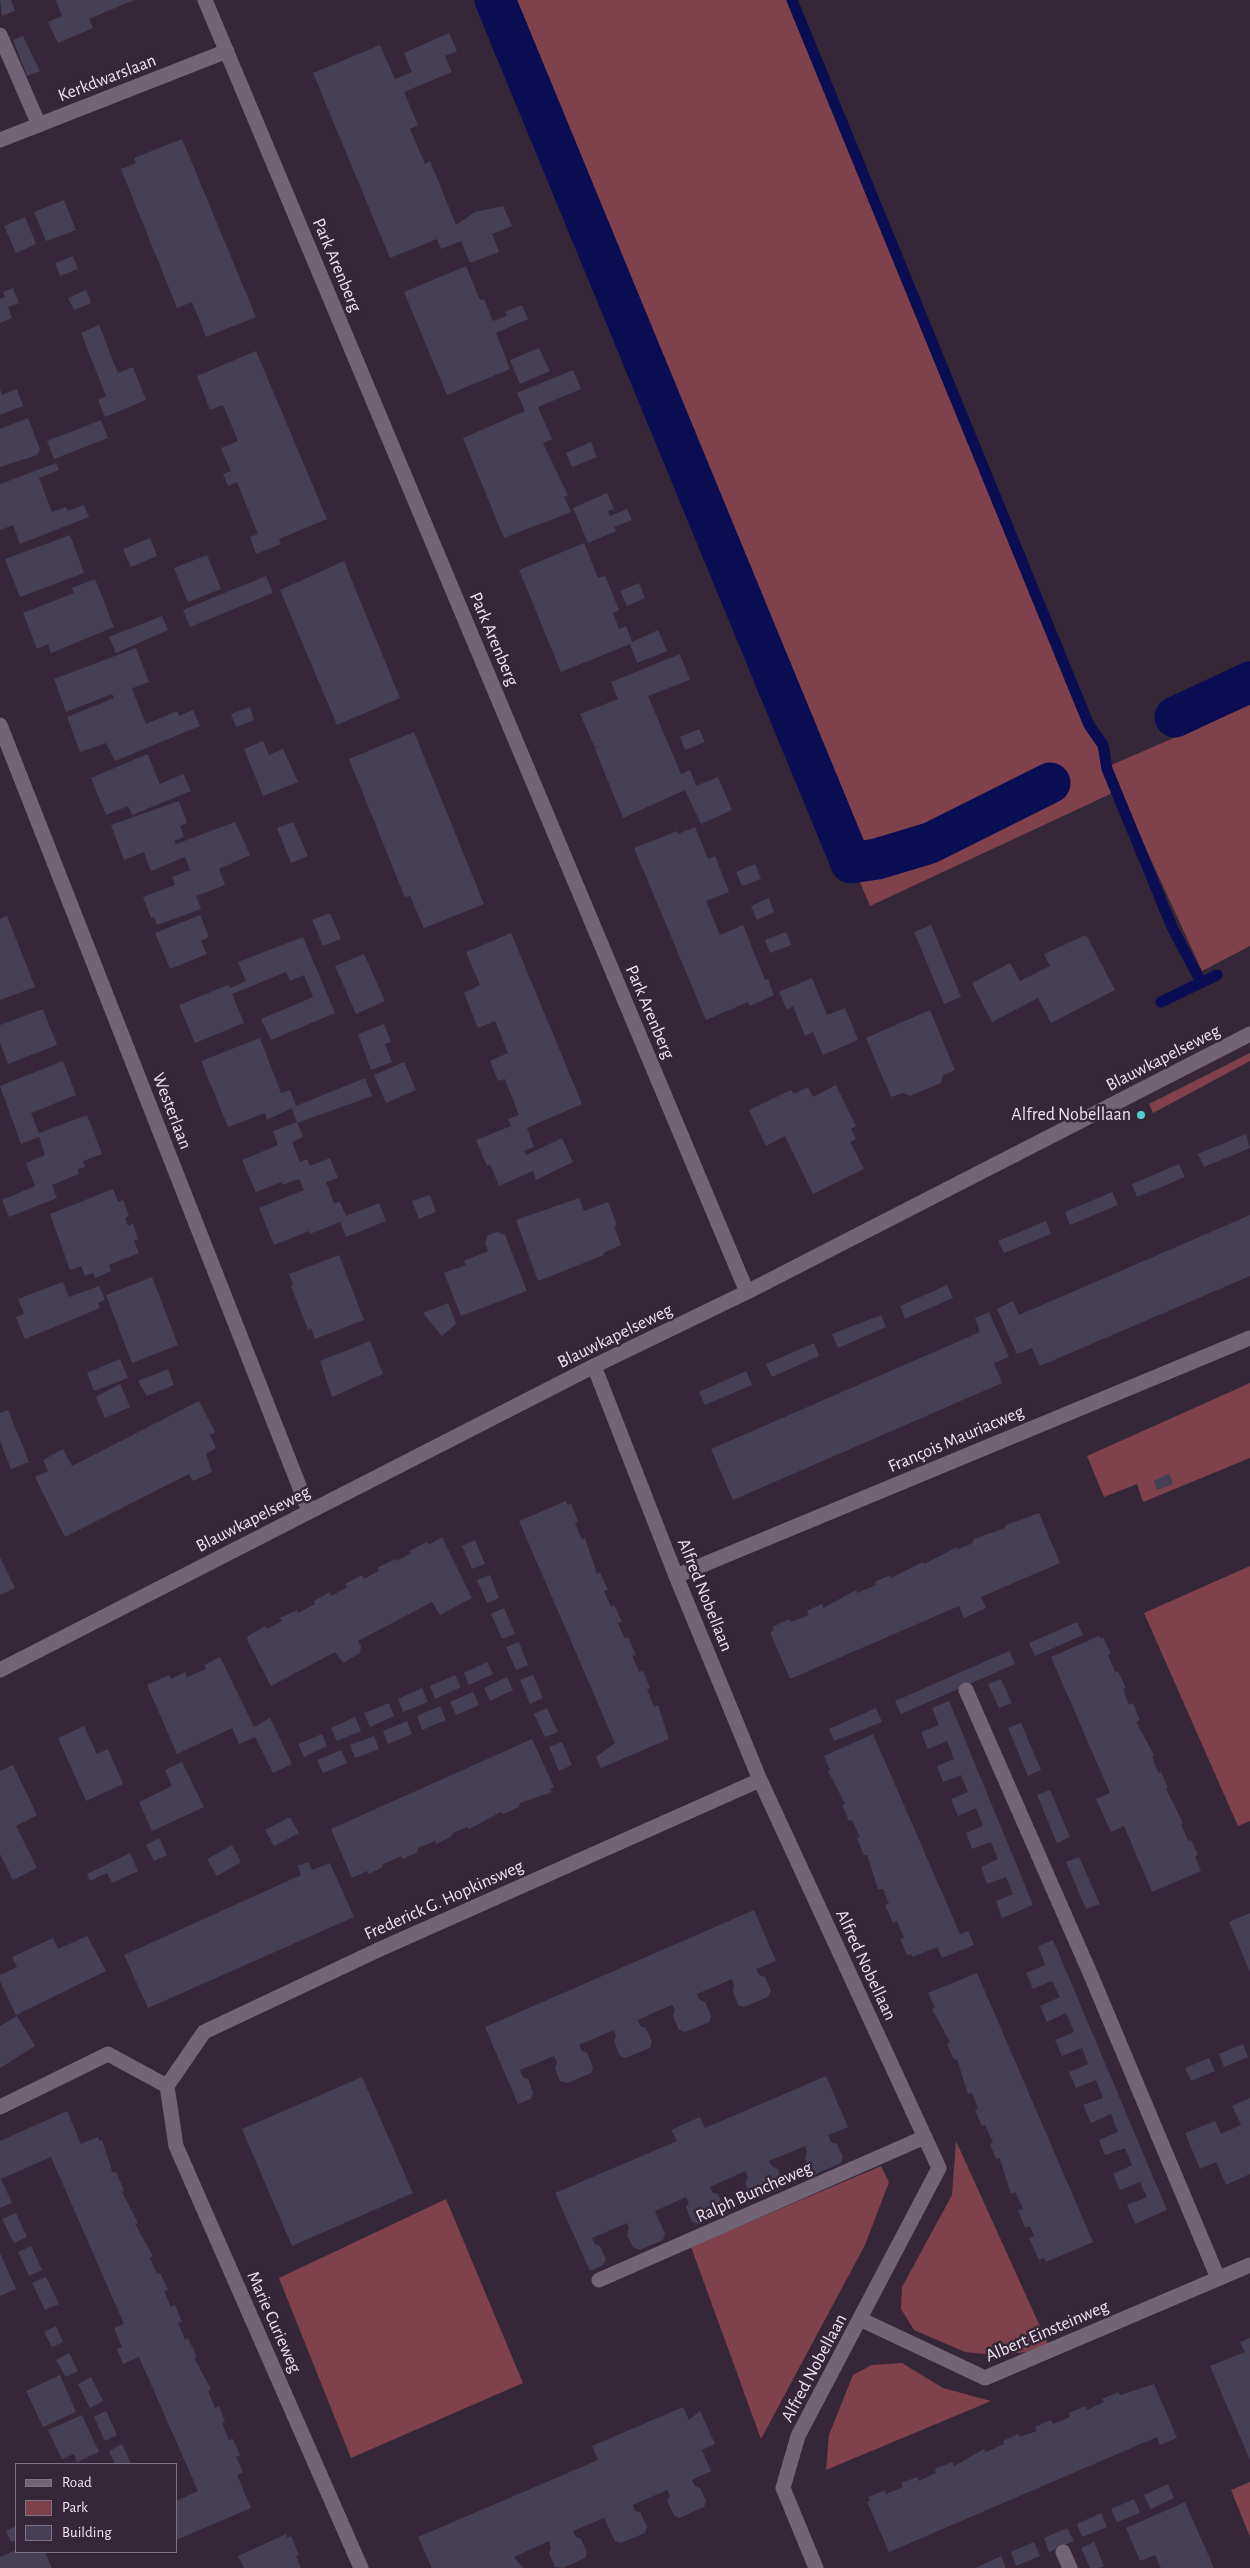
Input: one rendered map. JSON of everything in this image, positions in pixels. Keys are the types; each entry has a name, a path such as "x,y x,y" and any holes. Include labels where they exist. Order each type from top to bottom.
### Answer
{"street":[{"name":"Park Arenberg","path":"206,0 747,1292"},
{"path":"0,35 38,124"},
{"name":"Kerkdwarslaan","path":"0,140 227,51"},
{"name":"Westerlaan","path":"0,725 309,1511"},
{"name":"Blauwkapelseweg","path":"0,1670 594,1366 747,1292 1249,1034"},
{"name":"François Mauriacweg","path":"676,1576 1250,1338"},
{"name":"Alfred Nobellaan","path":"594,1366 676,1576 760,1780 939,2168 862,2320 798,2436 783,2488 816,2568"},
{"path":"966,1690 1090,1973 1218,2278"},
{"name":"Frederick G. Hopkinsweg","path":"167,2086 204,2032 378,1950 760,1780"},
{"path":"0,2107 108,2054 167,2086"},
{"name":"Marie Curieweg","path":"167,2086 176,2146 361,2568"},
{"name":"Ralph Buncheweg","path":"599,2280 924,2137"},
{"name":"Albert Einsteinweg","path":"862,2320 985,2378 1250,2265"},
{"path":"1063,2552 1070,2568"}],"green space":[{"path":"488,0 789,0 1053,641 1109,766 1250,705 1250,946 1202,971 1119,790 870,906"},
{"path":"1250,1053 1250,1061 1153,1113 1149,1104"},
{"path":"1250,1383 1250,1458 1143,1502 1137,1484 1104,1497 1087,1456"},
{"path":"1250,1566 1250,1821 1238,1826 1144,1613"},
{"path":"956,2141 1048,2344 1027,2352 996,2355 965,2352 914,2330 901,2309 902,2287 952,2195"},
{"path":"881,2166 889,2182 865,2245 761,2439 691,2247"},
{"path":"446,2199 523,2383 351,2458 279,2278"},
{"path":"902,2363 943,2388 991,2401 826,2470 829,2435 853,2375 872,2365"},
{"path":"1250,2482 1250,2537 1231,2490"}],"building":[{"path":"0,0 11,0 15,11 2,16"},
{"path":"56,0 134,0 89,19 93,28 58,43 48,22 62,16"},
{"path":"449,33 457,51 445,56 452,72 404,92 418,125 410,129 425,164 430,161 456,225 475,212 503,206 512,226 492,234 499,252 470,263 461,241 441,249 437,239 390,258 313,73 380,45 395,79 412,72 404,53"},
{"path":"23,36 40,71 27,76 13,40"},
{"path":"182,139 256,317 206,337 192,302 177,308 121,169 136,163 134,158"},
{"path":"64,200 76,230 46,241 34,212"},
{"path":"25,217 36,244 16,253 4,226"},
{"path":"73,256 78,269 60,276 55,263"},
{"path":"466,266 479,298 481,300 484,299 493,321 507,316 505,312 522,305 528,319 496,333 510,369 447,395 404,292"},
{"path":"13,288 19,303 8,307 12,318 0,323 0,299 5,297 3,292"},
{"path":"86,290 91,303 74,310 68,298"},
{"path":"99,325 118,373 133,367 146,400 105,417 98,400 106,396 81,333"},
{"path":"539,348 550,371 520,384 510,360"},
{"path":"256,351 327,519 279,539 281,544 256,554 250,537 258,534 237,482 228,486 223,474 231,471 221,448 238,441 223,405 210,410 197,376"},
{"path":"573,370 581,389 538,407 552,439 543,443 568,495 564,497 571,512 504,538 463,438 525,411 517,393"},
{"path":"0,389 2,395 17,389 23,406 0,415"},
{"path":"28,418 40,449 37,455 0,467 0,429"},
{"path":"101,420 108,438 54,459 47,441"},
{"path":"591,442 597,457 572,467 566,453"},
{"path":"56,463 59,470 39,478 52,512 66,507 68,511 84,505 89,517 20,544 13,525 0,530 0,484"},
{"path":"607,493 614,509 608,511 610,516 627,509 632,520 614,527 616,531 588,543 573,508"},
{"path":"70,535 84,573 20,597 5,559"},
{"path":"150,538 157,556 131,567 123,549"},
{"path":"584,543 598,578 605,576 619,610 613,613 619,629 626,626 632,642 658,630 667,651 637,663 630,644 561,672 519,570"},
{"path":"207,555 221,589 188,602 174,568"},
{"path":"344,561 400,698 337,725 280,590"},
{"path":"266,576 273,593 190,627 183,610"},
{"path":"95,579 114,627 51,653 48,644 37,649 23,613 74,593 72,588"},
{"path":"639,583 645,598 627,606 620,591"},
{"path":"162,616 168,630 116,653 109,637"},
{"path":"136,648 149,682 128,690 132,689 146,724 177,711 179,716 193,710 200,726 115,761 106,743 80,752 67,717 114,698 112,694 66,712 54,679"},
{"path":"680,654 690,680 648,696 681,774 690,770 696,786 718,777 732,810 701,824 685,790 623,818 595,749 601,746 595,748 580,714 618,699 611,682"},
{"path":"250,707 254,720 236,727 231,714"},
{"path":"699,729 705,742 685,750 680,737"},
{"path":"414,732 484,904 424,928 410,896 405,897 404,895 349,759"},
{"path":"263,741 269,755 283,749 298,782 263,796 244,749"},
{"path":"148,755 160,784 183,774 191,791 132,815 128,806 106,815 91,778"},
{"path":"179,801 187,823 180,826 184,837 174,841 176,844 235,822 250,855 219,869 225,885 196,896 201,909 157,925 154,917 151,918 143,897 175,885 172,877 190,870 185,857 151,871 144,852 124,860 111,825"},
{"path":"293,822 308,856 291,863 277,828"},
{"path":"695,827 708,859 715,856 729,892 706,901 720,935 743,925 765,980 768,979 774,995 750,1006 748,1002 706,1020 634,848 677,831 678,834"},
{"path":"755,864 761,879 742,886 736,872"},
{"path":"769,898 774,912 757,920 751,906"},
{"path":"330,913 341,939 323,946 312,920"},
{"path":"200,915 209,937 201,941 207,954 170,969 155,933"},
{"path":"7,916 35,987 0,1000 0,919"},
{"path":"931,925 961,997 944,1004 914,932"},
{"path":"786,932 791,945 770,953 765,940"},
{"path":"511,933 582,1104 527,1128 534,1147 524,1151 526,1155 562,1138 573,1162 536,1180 533,1171 499,1186 490,1164 487,1166 476,1140 511,1126 508,1119 519,1115 505,1079 498,1081 490,1061 508,1053 495,1021 478,1028 464,993 480,985 466,952"},
{"path":"1086,935 1115,990 1051,1023 1038,998 992,1022 972,983 1010,963 1020,981 1050,966 1044,954"},
{"path":"303,937 335,1013 271,1040 261,1019 313,997 304,975 290,981 286,972 232,994 244,1023 195,1043 179,1005 228,985 230,988 246,981 238,962"},
{"path":"364,954 385,1001 356,1014 335,966"},
{"path":"812,978 827,1015 845,1008 858,1040 823,1055 813,1032 805,1036 793,1006 787,1010 779,992"},
{"path":"43,1009 57,1045 8,1064 0,1043 0,1025"},
{"path":"930,1010 955,1070 943,1075 941,1083 910,1096 903,1093 891,1097 866,1038"},
{"path":"384,1024 391,1042 385,1044 392,1062 371,1070 358,1034"},
{"path":"260,1038 281,1093 290,1090 296,1106 365,1078 372,1096 297,1123 292,1108 267,1120 265,1113 228,1127 201,1061"},
{"path":"63,1061 76,1095 31,1113 39,1133 87,1115 102,1154 83,1161 85,1167 78,1169 79,1174 52,1185 57,1198 9,1217 2,1200 35,1186 26,1163 45,1155 39,1137 21,1144 0,1086"},
{"path":"404,1062 416,1090 386,1103 374,1075"},
{"path":"836,1085 856,1126 851,1129 856,1139 850,1142 864,1169 813,1194 785,1136 766,1146 749,1110 791,1090 794,1094 808,1087 813,1097"},
{"path":"297,1122 303,1137 292,1142 300,1162 307,1159 310,1166 330,1158 338,1178 326,1182 334,1203 340,1202 346,1216 379,1203 386,1221 346,1237 340,1222 310,1234 309,1231 274,1245 259,1208 304,1190 299,1179 282,1185 282,1182 256,1192 242,1160 278,1145 273,1131"},
{"path":"1246,1134 1250,1148 1204,1167 1198,1154"},
{"path":"1179,1164 1185,1177 1137,1197 1132,1184"},
{"path":"113,1189 118,1202 123,1200 129,1216 125,1218 128,1226 133,1224 138,1239 134,1241 139,1253 109,1265 111,1271 95,1278 93,1273 85,1276 81,1266 70,1270 50,1214"},
{"path":"1112,1192 1118,1205 1070,1225 1065,1212"},
{"path":"430,1195 436,1212 419,1219 412,1201"},
{"path":"579,1198 584,1211 608,1202 617,1225 614,1226 621,1245 603,1253 604,1255 538,1281 516,1220"},
{"path":"1250,1215 1250,1276 1040,1366 1032,1348 1017,1354 997,1309 1013,1301 1019,1315"},
{"path":"1046,1221 1051,1234 1004,1253 998,1241"},
{"path":"497,1232 505,1235 527,1291 461,1316 444,1273 466,1265 464,1261 488,1251 485,1243 488,1235"},
{"path":"339,1255 364,1320 315,1339 311,1328 308,1330 291,1286 293,1284 289,1274"},
{"path":"152,1277 178,1345 132,1363 106,1295"},
{"path":"63,1282 69,1297 99,1286 105,1300 98,1303 100,1308 25,1339 16,1317 24,1314 18,1299"},
{"path":"947,1285 953,1298 905,1319 900,1306"},
{"path":"448,1303 456,1324 442,1336 423,1313"},
{"path":"989,1312 1009,1357 994,1363 1002,1383 733,1500 711,1449 980,1332 975,1318"},
{"path":"881,1315 886,1327 838,1348 832,1334"},
{"path":"370,1341 383,1374 332,1397 320,1361"},
{"path":"814,1343 819,1356 772,1377 766,1364"},
{"path":"120,1359 128,1378 94,1391 87,1373"},
{"path":"168,1369 174,1385 147,1396 138,1381"},
{"path":"746,1371 752,1385 705,1405 699,1392"},
{"path":"120,1384 130,1407 105,1418 96,1397"},
{"path":"199,1401 215,1432 210,1435 216,1448 206,1454 212,1472 193,1481 189,1474 65,1537 35,1477 48,1471 43,1460 63,1449 72,1466"},
{"path":"8,1410 29,1462 11,1469 0,1441 0,1413"},
{"path":"1169,1473 1173,1484 1157,1490 1154,1481"},
{"path":"566,1501 567,1505 571,1504 578,1521 575,1523 582,1540 585,1538 597,1574 600,1572 608,1590 604,1591 611,1607 614,1605 622,1622 618,1623 625,1639 628,1637 636,1655 632,1656 639,1672 643,1671 650,1688 647,1689 654,1707 658,1705 669,1739 601,1768 596,1757 615,1743 519,1521"},
{"path":"1039,1513 1060,1563 981,1597 986,1608 964,1618 959,1606 790,1679 770,1632 774,1630 772,1627 789,1619 791,1622 809,1615 807,1611 822,1604 823,1608 856,1590 857,1593 876,1585 875,1582 890,1575 891,1578 957,1547 958,1549 973,1543 974,1539"},
{"path":"442,1537 472,1598 440,1615 432,1602 358,1641 361,1646 360,1653 343,1663 335,1652 271,1686 247,1640 248,1636 265,1626 267,1629 282,1621 280,1618 297,1610 298,1613 315,1604 314,1601 330,1592 331,1596 347,1587 345,1584 362,1575 364,1579 379,1570 377,1568 411,1554 409,1551 427,1542 428,1545"},
{"path":"475,1540 485,1564 472,1569 462,1546"},
{"path":"0,1557 15,1588 0,1595"},
{"path":"490,1575 499,1598 487,1603 477,1580"},
{"path":"504,1608 515,1634 502,1639 491,1614"},
{"path":"1077,1622 1083,1635 1035,1656 1029,1643"},
{"path":"1099,1636 1101,1639 1103,1637 1111,1654 1108,1655 1115,1672 1118,1671 1126,1688 1123,1689 1129,1705 1133,1703 1140,1720 1136,1722 1154,1755 1152,1756 1158,1773 1161,1772 1168,1788 1166,1789 1183,1823 1181,1824 1188,1841 1191,1840 1198,1855 1195,1856 1201,1871 1152,1892 1124,1826 1111,1832 1096,1799 1110,1793 1051,1657"},
{"path":"519,1642 528,1665 516,1670 506,1647"},
{"path":"1009,1651 1015,1664 901,1714 895,1701"},
{"path":"220,1657 254,1727 270,1718 292,1764 273,1773 255,1737 239,1744 232,1728 177,1754 147,1685 169,1675 171,1679 185,1672 187,1677 206,1669 204,1665"},
{"path":"487,1662 493,1674 469,1685 464,1673"},
{"path":"455,1675 461,1687 435,1699 430,1686"},
{"path":"533,1675 543,1698 530,1704 520,1680"},
{"path":"507,1677 513,1690 490,1701 484,1688"},
{"path":"1001,1679 1012,1703 999,1708 988,1684"},
{"path":"422,1688 428,1702 403,1712 398,1699"},
{"path":"473,1692 479,1705 456,1715 450,1702"},
{"path":"949,1701 1033,1905 1002,1918 996,1901 1013,1894 1006,1877 987,1884 981,1867 998,1859 991,1842 972,1849 966,1833 983,1826 976,1808 958,1816 951,1799 968,1792 961,1775 943,1782 937,1766 954,1759 947,1741 928,1749 921,1732 939,1725 932,1708"},
{"path":"389,1703 394,1716 370,1727 364,1713"},
{"path":"440,1706 446,1720 422,1730 417,1716"},
{"path":"547,1708 558,1732 545,1737 534,1714"},
{"path":"876,1708 882,1722 834,1741 829,1729"},
{"path":"355,1717 361,1731 337,1741 331,1728"},
{"path":"407,1721 412,1734 388,1744 383,1731"},
{"path":"1021,1723 1041,1770 1028,1776 1008,1728"},
{"path":"84,1726 97,1754 108,1749 123,1784 86,1801 58,1738"},
{"path":"322,1734 327,1746 304,1757 298,1744"},
{"path":"873,1734 960,1934 968,1931 974,1945 942,1958 937,1947 913,1957 911,1954 907,1955 900,1939 904,1938 897,1921 893,1923 885,1905 889,1904 883,1889 878,1889 867,1855 864,1855 857,1838 860,1837 852,1820 849,1821 842,1805 845,1804 828,1771 830,1770 824,1756"},
{"path":"374,1736 379,1749 355,1758 350,1745"},
{"path":"532,1739 554,1787 550,1789 552,1792 520,1803 519,1807 503,1814 501,1812 469,1829 467,1827 453,1833 451,1837 436,1844 435,1841 420,1847 417,1849 418,1852 403,1859 401,1856 369,1874 367,1871 352,1878 331,1829"},
{"path":"562,1742 572,1765 559,1771 549,1747"},
{"path":"341,1750 347,1763 323,1773 317,1760"},
{"path":"182,1762 204,1807 152,1831 139,1802 172,1786 165,1770"},
{"path":"13,1765 37,1815 16,1826 37,1868 13,1880 0,1854 0,1771"},
{"path":"1050,1790 1070,1837 1057,1843 1037,1795"},
{"path":"290,1817 299,1833 274,1846 265,1830"},
{"path":"159,1838 167,1855 154,1861 146,1845"},
{"path":"232,1845 241,1862 217,1876 207,1859"},
{"path":"130,1853 138,1871 112,1883 107,1873 90,1881 87,1874"},
{"path":"1079,1857 1100,1904 1086,1909 1066,1862"},
{"path":"308,1862 312,1870 330,1863 354,1917 148,2008 124,1955 301,1875 298,1866"},
{"path":"754,1910 776,1961 756,1969 759,1975 765,1977 771,1991 768,1997 744,2007 738,2005 733,1991 732,1979 697,1994 700,2000 705,2002 711,2016 709,2022 685,2032 679,2030 673,2016 675,2010 672,2005 638,2020 640,2026 646,2028 652,2042 650,2048 625,2058 620,2056 614,2041 616,2037 614,2030 579,2045 582,2051 587,2053 593,2067 591,2073 567,2083 560,2081 555,2068 557,2062 554,2056 520,2070 523,2077 528,2079 533,2093 531,2099 518,2104 485,2027"},
{"path":"1250,1913 1250,1972 1229,1922"},
{"path":"87,1936 106,1971 16,2015 0,1981 0,1975 17,1967 12,1957 53,1938 58,1949"},
{"path":"1053,1940 1167,2210 1135,2224 1127,2205 1147,2197 1140,2182 1120,2190 1113,2174 1132,2165 1125,2148 1105,2155 1099,2140 1118,2132 1111,2114 1091,2123 1083,2105 1103,2098 1096,2080 1076,2088 1069,2072 1088,2064 1082,2048 1062,2056 1055,2040 1074,2032 1066,2013 1047,2022 1040,2006 1060,1997 1052,1981 1033,1989 1026,1973 1045,1965 1038,1946"},
{"path":"977,1973 1093,2242 1046,2262 1044,2258 1039,2260 1029,2238 1034,2236 1030,2226 1025,2228 1018,2210 1023,2209 1015,2192 1011,2194 1001,2162 999,2158 996,2159 990,2144 993,2142 985,2125 982,2126 975,2110 978,2109 973,2095 971,2093 968,2094 957,2059 954,2060 947,2044 950,2042 932,2009 935,2008 928,1993"},
{"path":"17,2016 35,2046 0,2068 0,2026"},
{"path":"1243,2044 1248,2057 1224,2067 1219,2054"},
{"path":"1209,2058 1215,2071 1191,2081 1185,2068"},
{"path":"826,2076 848,2127 828,2135 831,2142 837,2144 843,2157 841,2163 816,2174 811,2171 805,2158 807,2151 805,2146 769,2161 773,2167 778,2169 783,2183 781,2189 757,2199 751,2197 745,2183 748,2178 745,2171 710,2187 713,2193 718,2194 724,2208 722,2214 698,2224 692,2222 686,2207 689,2203 686,2197 655,2211 665,2234 663,2240 639,2250 633,2247 627,2235 629,2228 627,2223 592,2238 595,2244 600,2246 606,2259 603,2265 590,2271 555,2193 677,2141 671,2130 700,2117 705,2128"},
{"path":"362,2077 413,2193 292,2246 242,2129"},
{"path":"1250,2098 1250,2174 1226,2185 1216,2162 1200,2169 1185,2133 1215,2121 1221,2134 1241,2125 1232,2106"},
{"path":"67,2111 81,2144 98,2137 99,2141 102,2140 112,2171 113,2173 116,2172 124,2190 122,2192 138,2223 135,2224 153,2256 150,2258 157,2274 160,2273 168,2290 164,2291 171,2307 175,2305 182,2322 178,2323 185,2340 188,2338 197,2357 194,2358 211,2389 208,2391 215,2408 219,2406 225,2422 222,2423 229,2440 233,2439 240,2455 236,2457 243,2472 237,2475 251,2508 178,2539 178,2500 198,2491 139,2357 123,2364 117,2349 122,2347 114,2328 124,2324 51,2157 1,2179 12,2203 0,2208 0,2141"},
{"path":"16,2213 27,2237 14,2243 2,2219"},
{"path":"31,2246 42,2270 29,2276 18,2252"},
{"path":"0,2253 16,2289 0,2296"},
{"path":"46,2277 59,2304 45,2310 32,2283"},
{"path":"56,2326 63,2342 52,2347 44,2332"},
{"path":"1250,2338 1250,2460 1210,2366 1245,2352 1240,2342"},
{"path":"69,2353 78,2371 66,2377 56,2360"},
{"path":"60,2375 76,2412 43,2427 26,2391"},
{"path":"91,2377 103,2401 90,2408 78,2384"},
{"path":"1154,2384 1177,2438 1160,2445 1157,2437 889,2552 867,2502 870,2501 868,2497 885,2490 886,2494 903,2487 901,2483 917,2477 919,2481 936,2473 935,2469 952,2462 954,2466 984,2449 986,2452 1004,2444 1003,2441 1018,2434 1020,2437 1037,2431 1035,2427 1051,2420 1053,2424 1070,2417 1069,2413 1085,2406 1087,2410 1104,2402 1102,2399 1118,2392 1120,2395"},
{"path":"683,2407 689,2420 700,2411 715,2444 702,2450 711,2471 692,2480 695,2486 700,2488 706,2501 704,2507 679,2518 674,2515 667,2501 670,2496 667,2490 633,2505 635,2511 640,2512 647,2527 645,2533 621,2543 615,2541 604,2518 573,2531 576,2537 581,2539 587,2553 585,2558 563,2568 555,2567 549,2553 551,2548 549,2541 514,2557 523,2568 432,2568 418,2537 598,2460 592,2446"},
{"path":"106,2411 117,2435 105,2441 94,2417"},
{"path":"82,2415 99,2452 77,2462 74,2454 62,2459 48,2430"},
{"path":"122,2444 131,2463 115,2463 109,2451"},
{"path":"1168,2484 1174,2498 1151,2509 1144,2495"},
{"path":"1134,2499 1140,2513 1117,2522 1111,2509"},
{"path":"1185,2502 1214,2568 1161,2568 1155,2555 1140,2561 1126,2528"},
{"path":"1101,2513 1107,2527 1082,2537 1077,2524"},
{"path":"15,2526 15,2540 11,2542 6,2531"},
{"path":"1067,2528 1074,2541 1049,2552 1044,2538"},
{"path":"286,2534 287,2538 291,2536 299,2555 296,2556 301,2568 244,2568 238,2556"},
{"path":"1034,2542 1040,2556 1016,2566 1011,2552"},
{"path":"1094,2542 1104,2566 1099,2568 1090,2568 1081,2548"},
{"path":"15,2550 15,2553 45,2553 52,2568 0,2568 0,2557"},
{"path":"1001,2556 1006,2568 975,2568"}],"waterway":[{"path":"495,0 851,863 877,859 930,843 1050,783"},
{"path":"792,0 1089,725 1103,745 1107,769 1172,927 1201,982"},
{"path":"1175,717 1250,682"},
{"path":"1161,1002 1217,975"}],"place":[{"name":"Alfred Nobellaan","path":"1141,1115"}]}
